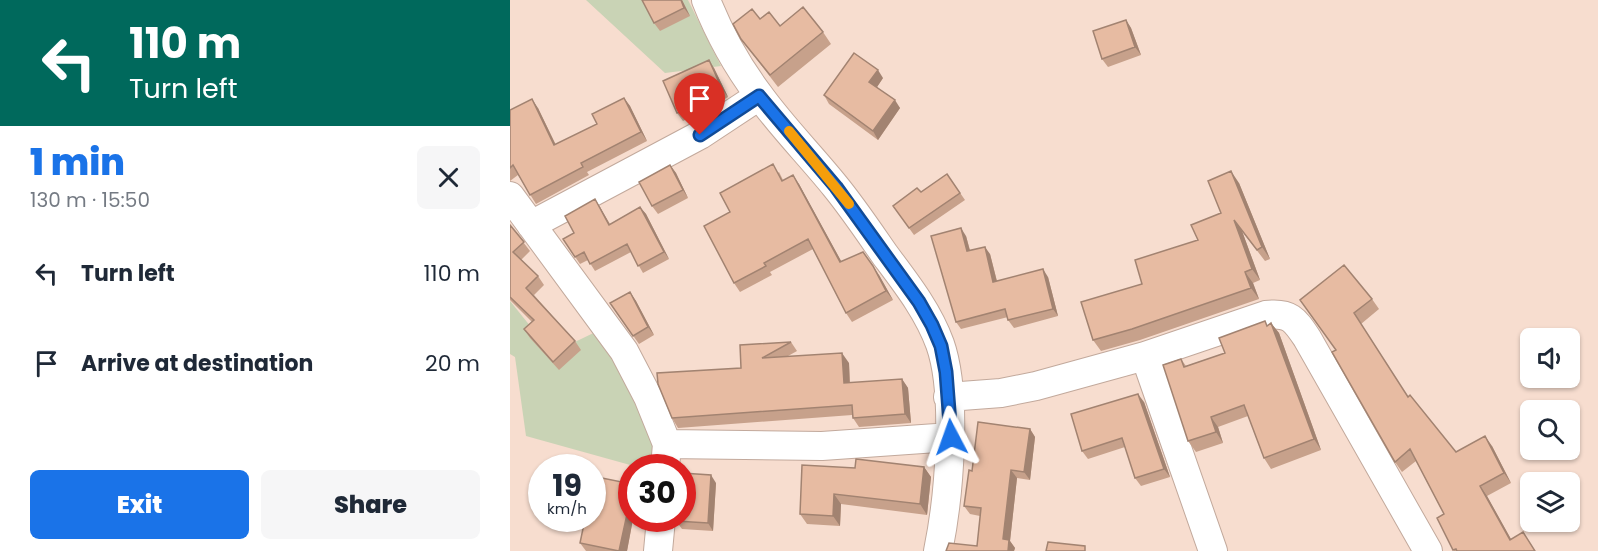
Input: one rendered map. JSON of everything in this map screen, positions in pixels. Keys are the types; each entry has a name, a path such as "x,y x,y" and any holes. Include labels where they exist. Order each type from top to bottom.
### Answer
{"street":[{"path":"706,0 734,55 759,96 836,187 919,302 941,346 946,372 951,437 938,551"},
{"path":"531,225 700,135 759,96"},
{"path":"510,196 624,351 648,397 665,454"},
{"path":"948,397 1001,393 1036,386 1145,356 1266,315 1289,316 1296,322 1307,339 1428,551"},
{"path":"1145,356 1213,551"},
{"path":"696,454 951,437"},
{"path":"658,551 660,532"}],"green space":[{"path":"586,0 688,0 721,66 665,73"},
{"path":"510,301 552,353 608,326 666,454 618,454 618,462 606,458 606,454 591,454 526,436 515,357 510,354"}],"building":[{"path":"642,0 681,0 684,8 654,23"},
{"path":"803,7 823,32 770,75 741,39 733,24 752,9 760,19 769,12 780,26"},
{"path":"1126,20 1135,47 1102,59 1093,31"},
{"path":"854,53 878,70 869,82 895,100 873,131 824,95"},
{"path":"709,60 722,89 677,113 663,81"},
{"path":"624,98 641,132 581,163 583,167 530,195 513,165 510,168 510,110 532,99 554,145 597,124 592,114"},
{"path":"773,164 782,181 793,175 840,262 863,252 886,291 846,313 808,239 764,263 766,266 734,283 704,226 730,212 720,193"},
{"path":"670,165 683,190 652,206 639,182"},
{"path":"1231,171 1262,247 1257,250 1234,220 1252,269 1245,272 1251,288 1093,340 1081,302 1142,284 1135,260 1198,240 1191,225 1221,213 1208,181"},
{"path":"947,174 960,193 909,228 893,206 917,188 921,192"},
{"path":"595,199 609,225 640,207 664,252 638,266 627,244 590,264 584,252 575,257 563,239 574,233 565,216"},
{"path":"510,225 524,242 513,252 538,276 526,288 575,341 553,362 524,329 534,320 510,297"},
{"path":"961,228 967,251 985,247 993,282 1043,269 1053,309 1008,320 1005,309 956,322 931,236"},
{"path":"1344,265 1372,299 1354,313 1408,397 1410,395 1456,452 1485,436 1504,473 1480,486 1510,540 1523,532 1535,551 1453,550 1437,518 1444,514 1410,449 1395,462 1332,352 1336,350 1300,300"},
{"path":"630,292 648,327 633,336 610,303"},
{"path":"1265,321 1267,326 1271,323 1314,439 1264,458 1244,405 1211,417 1216,432 1188,441 1163,365 1181,359 1184,367 1225,353 1219,338"},
{"path":"791,342 762,358 842,353 844,383 902,379 905,414 853,418 852,405 672,418 658,384 657,373 741,368 740,345"},
{"path":"1138,394 1164,469 1135,478 1122,438 1082,451 1071,414"},
{"path":"978,422 1030,429 1024,472 1011,470 1003,539 1009,540 1008,551 946,551 949,543 977,546 981,508 964,506 969,470 972,471"},
{"path":"856,459 924,467 920,504 834,494 833,516 800,514 802,465 855,468"},
{"path":"696,474 711,475 708,523 696,522"},
{"path":"606,479 618,481 618,532 623,532 619,551 580,543 582,532 606,532"},
{"path":"1048,542 1085,546 1085,551 1046,551"}],"slow traffic":[{"path":"789,131 849,204"}],"route":[{"path":"700,135 759,96 836,187 919,302 932,325 941,346 946,372 951,437"}]}
